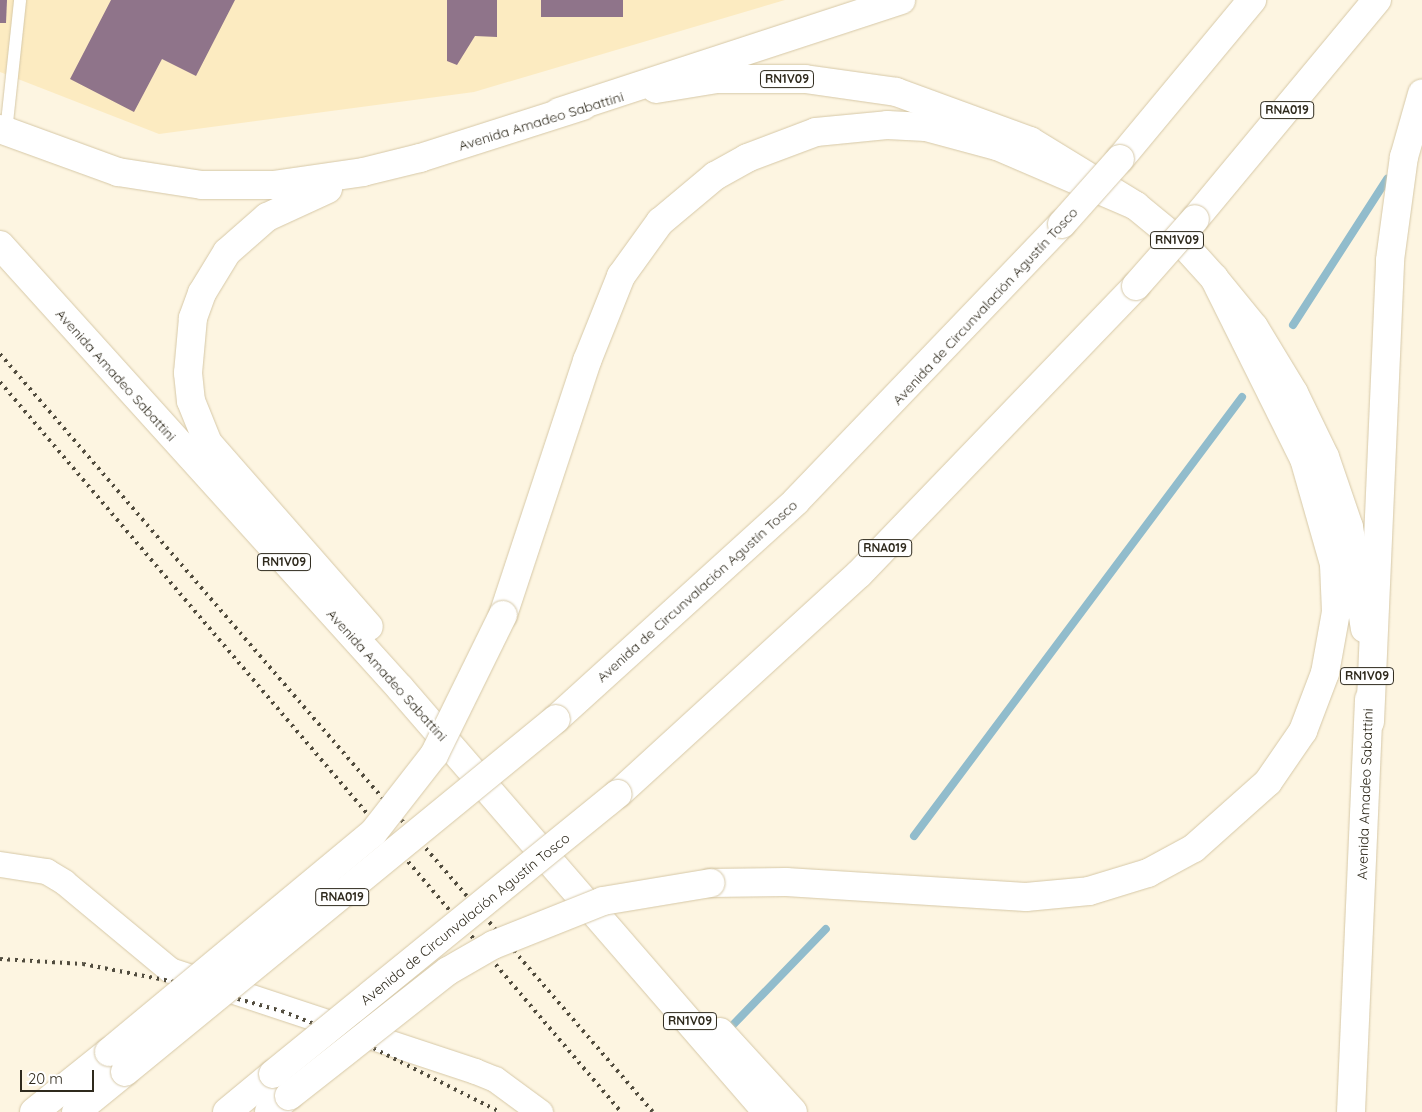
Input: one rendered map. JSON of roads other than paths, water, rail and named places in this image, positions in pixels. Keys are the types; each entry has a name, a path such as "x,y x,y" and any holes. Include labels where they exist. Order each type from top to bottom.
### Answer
{"main road":[{"path":"559,112 901,0"},
{"name":"Avenida de Circunvalación Agustín Tosco","path":"76,1112 117,1062 556,719 796,501 1062,224 1120,159 1252,0"},
{"name":"Avenida de Circunvalación Agustín Tosco","path":"227,1112 277,1094 618,794 859,574 1136,286 1195,219 1377,0"},
{"name":"Avenida Amadeo Sabattini","path":"3,130 118,172 202,185 313,181 420,158 559,112 624,95 717,79 852,84 896,92 990,122 1100,180 1136,206 1186,247 1214,278 1276,360 1311,425 1339,495 1364,608 1370,722 1350,1112"},
{"path":"1370,722 1390,260 1404,156 1422,94"},
{"path":"34,1112 117,1062 378,827 434,755 503,615 587,361 617,284 660,222 715,176 747,158 816,132 870,126 926,127 997,146 1136,206"},
{"path":"420,158 289,204 260,222 227,252 202,293 193,318 191,401 208,443 223,463 435,701 568,879"},
{"name":"Avenida Amadeo Sabattini","path":"0,246 568,879 767,1112"},
{"path":"277,1094 441,976 493,945 603,901 710,883 786,882 1026,897 1089,891 1148,873 1194,848 1268,782 1303,731 1326,673 1336,612 1334,564 1304,459 1214,278"},
{"path":"612,929 750,1061 793,1112"},
{"path":"1343,1112 1356,996"}],"street":[{"path":"0,864 46,871 64,882 170,970 496,1079 540,1112"}],"lane":[{"path":"3,130 6,90 20,0"}],"waterway":[{"path":"1293,325 1387,179"},
{"path":"914,836 1242,397"},
{"path":"727,1031 826,929"}],"railway":[{"path":"0,354 653,1112"},
{"path":"0,382 621,1112"},
{"path":"0,959 83,964 180,983 282,1011 367,1045 500,1112"}]}
